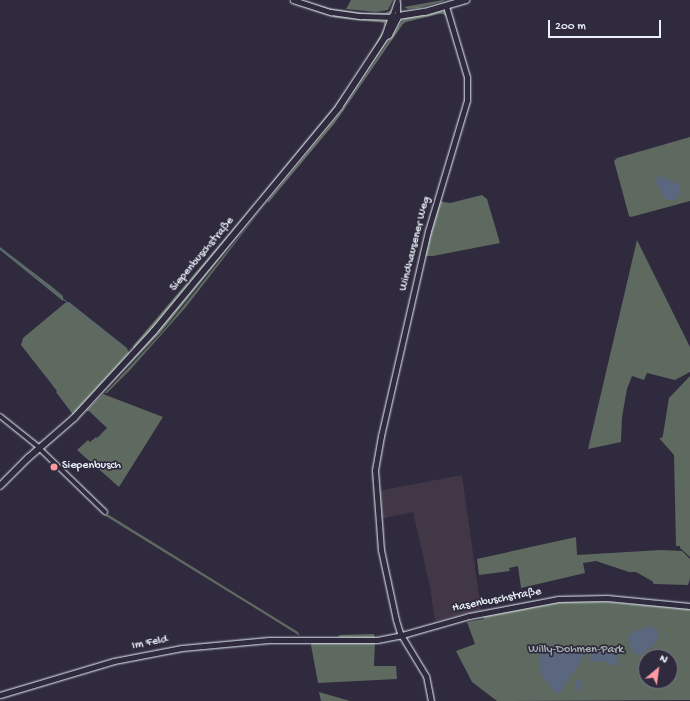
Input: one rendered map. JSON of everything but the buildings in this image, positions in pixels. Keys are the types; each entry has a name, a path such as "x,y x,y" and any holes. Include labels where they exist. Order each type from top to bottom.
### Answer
{"main road":[{"path":"395,17 466,0"},
{"name":"Siepenbuschstraße","path":"0,486 39,448 74,418 158,326 339,107 385,37 389,35 395,17"}],"street":[{"path":"293,0 331,12 361,16 395,17 398,0"},
{"name":"Windhausener Weg","path":"431,701 426,676 402,635 396,620 381,550 376,490 377,456 419,271 434,211 467,100 467,77 446,6"},
{"path":"0,416 39,448 105,512"},
{"name":"Hasenbuschstraße","path":"309,639 377,640 402,635 469,616 566,598 607,598 690,606"},
{"name":"Im Feld","path":"0,695 114,661 182,648 269,640 309,639"}],"shaded area":[{"path":"462,475 481,610 435,621 430,587 413,512 380,519 378,491"}],"green space":[{"path":"283,0 336,16 385,21 386,25 379,42 339,104 259,198 334,107 364,65 385,27 384,23 379,22 336,18"},
{"path":"298,0 333,9 364,13 385,13 392,10 388,14 363,15 325,9"},
{"path":"351,0 393,0 388,10 376,12 346,9"},
{"path":"444,1 418,8 408,9 404,7"},
{"path":"441,11 445,12 447,17 443,14 439,14 403,24 334,124 268,203 268,201 342,111 404,18"},
{"path":"402,19 344,106 267,200 399,21"},
{"path":"690,137 690,201 631,217 629,216 614,161 617,158"},
{"path":"482,195 487,199 500,243 433,256 425,256 438,201 450,203"},
{"path":"255,203 197,277 134,350 133,346"},
{"path":"262,205 162,331 104,391 153,337"},
{"path":"264,206 186,307 130,370 107,393 105,393 164,330"},
{"path":"637,240 690,347 690,372 675,380 647,373 644,380 632,376 627,389 622,417 621,442 588,449"},
{"path":"0,247 63,296 63,301 0,250"},
{"path":"69,302 127,348 129,353 128,356 74,416 56,392 57,391 21,345 23,338 65,303"},
{"path":"690,376 690,557 680,548 680,546 676,546 674,455 659,438 662,438 663,435 669,398"},
{"path":"103,394 163,417 119,487 77,450 88,440 90,442 96,437 97,438 107,428 89,411 86,411"},
{"path":"104,515 109,515 298,632 300,636"},
{"path":"576,537 577,555 661,550 682,551 690,559 690,579 688,585 654,584 652,581 636,572 629,572 596,561 583,563 585,573 521,588 518,566 509,568 510,571 479,575 477,559"},
{"name":"Willy-Dohmen-Park","path":"557,601 600,601 690,609 690,700 497,701 472,682 456,651 475,644 467,622 484,619 484,616"},
{"path":"374,634 375,638 338,637 340,635"},
{"path":"313,641 375,642 374,666 396,666 397,679 318,683 311,645"},
{"path":"319,692 350,701 321,701"}],"water":[{"path":"658,175 679,185 680,194 676,200 666,200 656,183"},
{"path":"650,626 657,630 659,634 656,643 648,649 638,649 638,654 632,651 627,638 633,632"},
{"path":"544,646 579,647 584,650 585,654 560,693 554,692 541,673 539,661 540,652"},
{"path":"601,646 616,653 618,660 617,664 613,666 604,661 589,662 593,647"},
{"path":"578,678 582,681 580,689 574,690"}],"waterway":[{"path":"0,248 125,349"}],"place":[{"name":"Siepenbusch","path":"54,467"}]}
